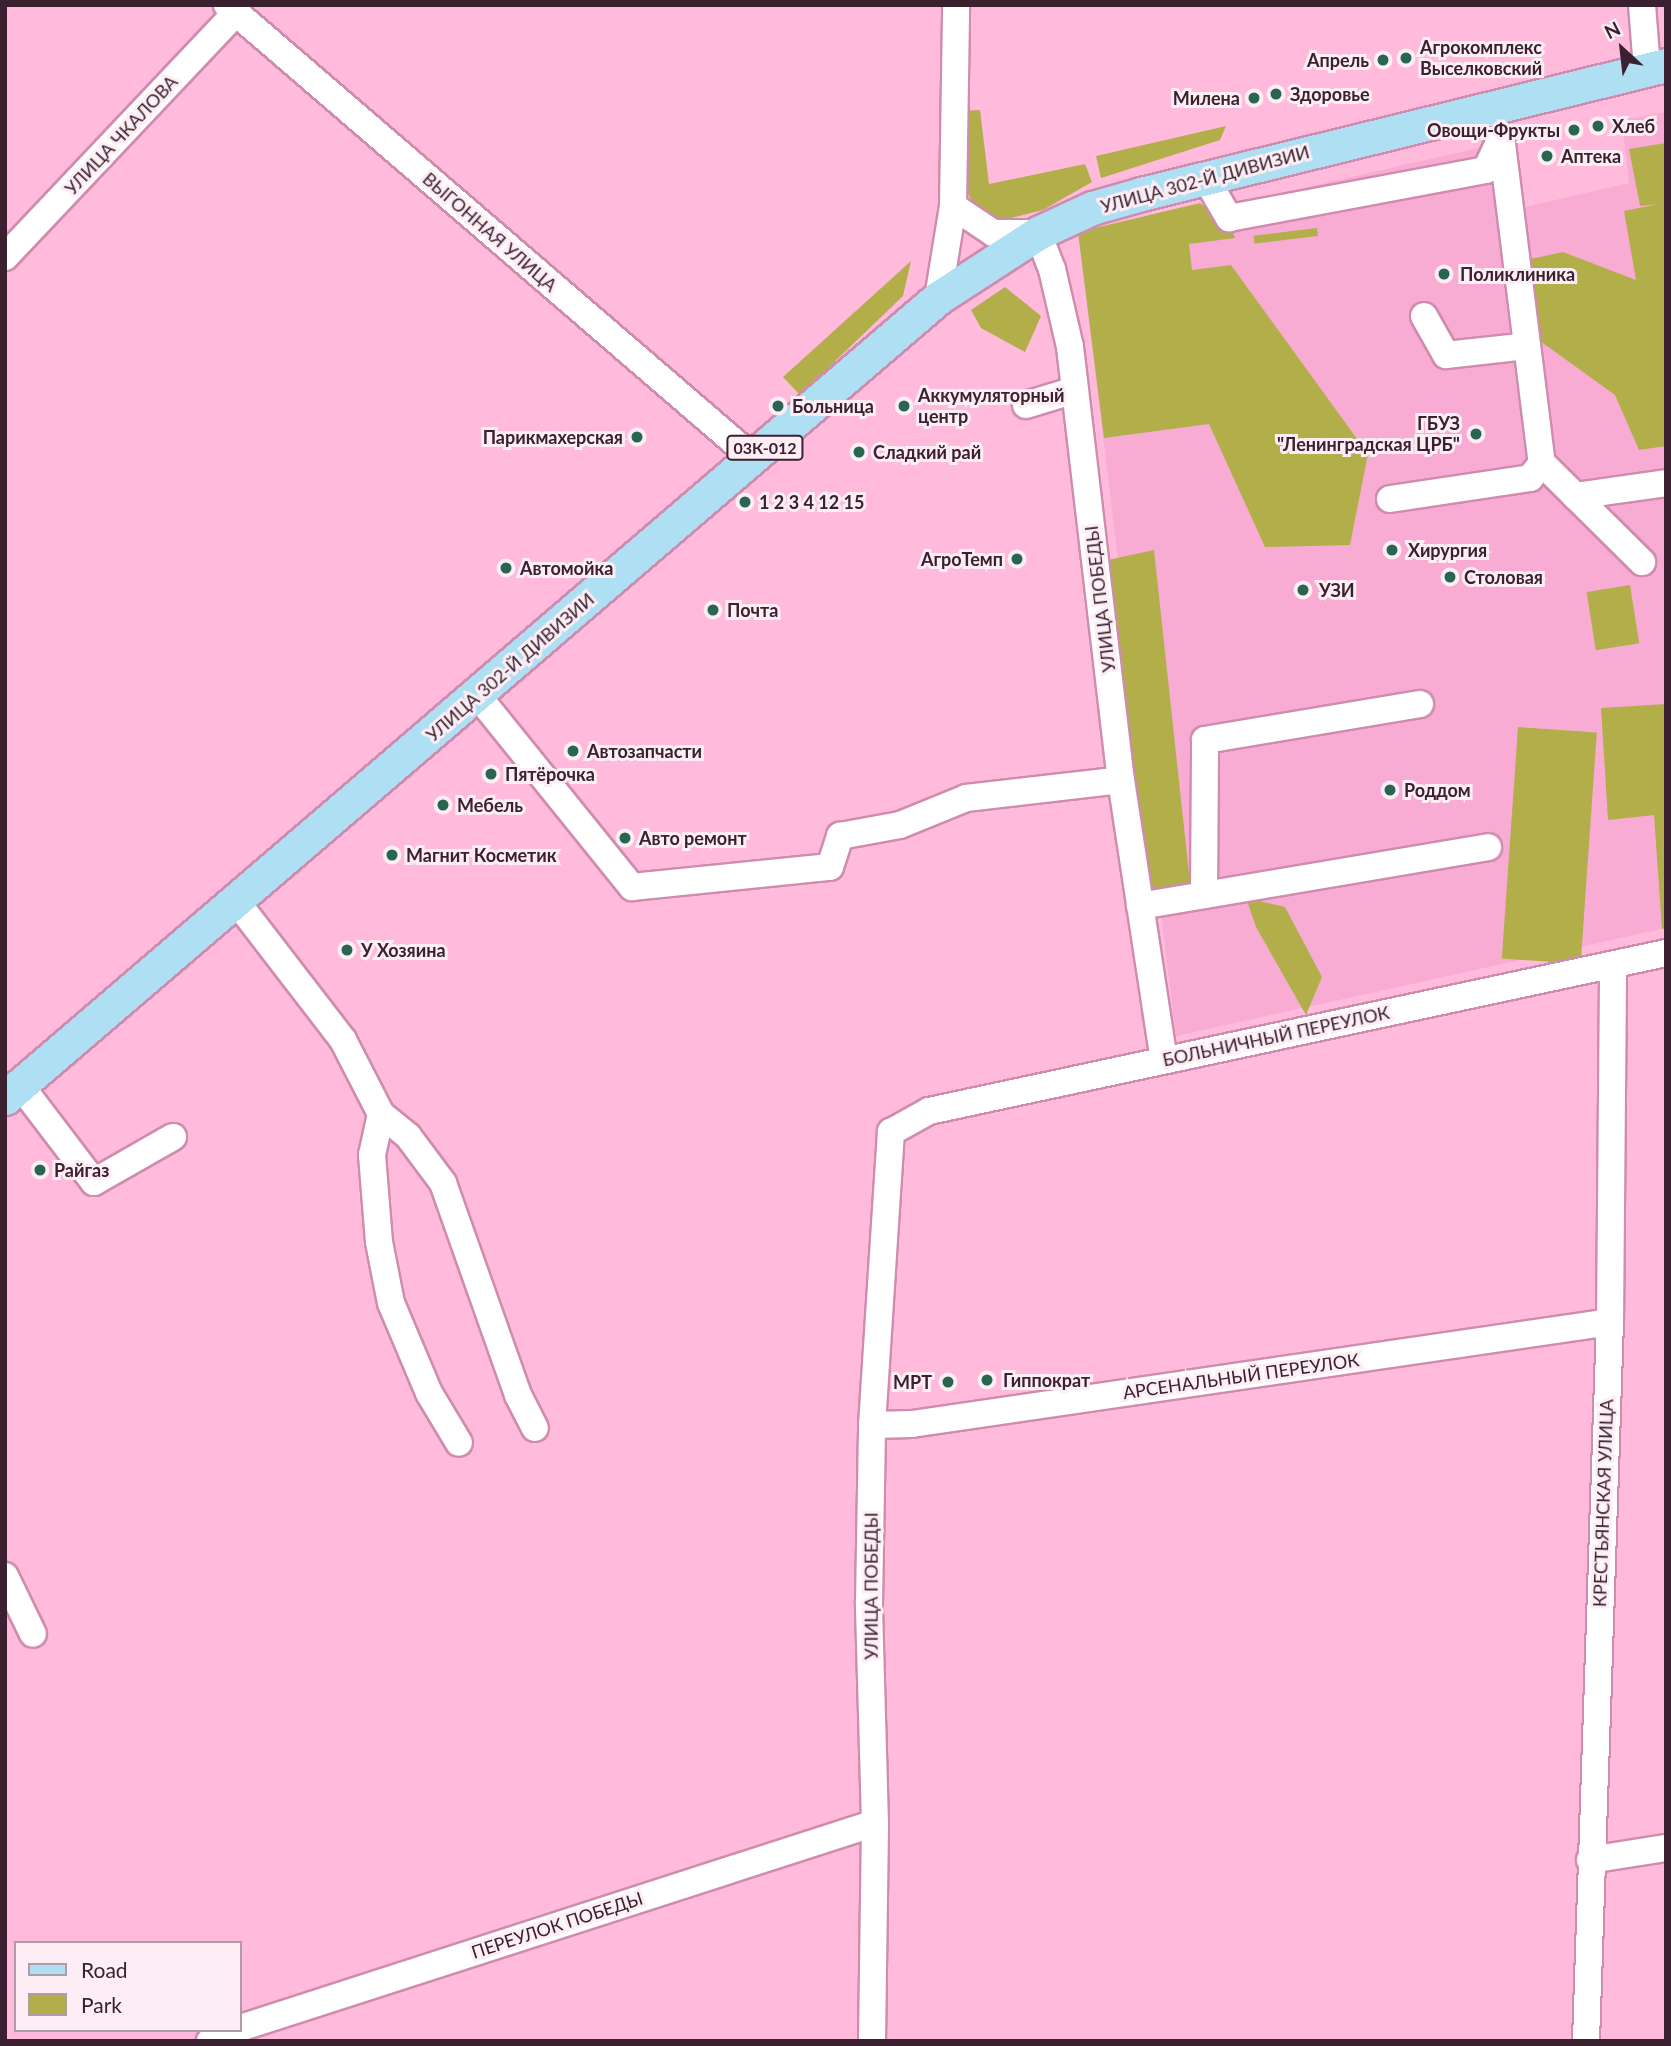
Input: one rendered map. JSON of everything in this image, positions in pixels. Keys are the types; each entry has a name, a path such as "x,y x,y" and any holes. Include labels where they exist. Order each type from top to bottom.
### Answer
{"main road":[{"name":"УЛИЦА 302-Й ДИВИЗИИ","path":"13,1092 938,298 1038,233 1092,208 1205,177 1656,67"}],"street":[{"path":"938,298 953,206 956,5"},
{"path":"1642,5 1656,67"},
{"name":"УЛИЦА ЧКАЛОВА","path":"5,257 231,9"},
{"name":"ВЫГОННАЯ УЛИЦА","path":"231,9 753,458"},
{"path":"1497,105 1542,463 1642,562"},
{"path":"1205,177 1229,218 1486,170 1502,144"},
{"path":"953,206 993,233 1038,233"},
{"name":"УЛИЦА ПОБЕДЫ","path":"1038,233 1052,269 1076,390 1121,780 1164,1060"},
{"path":"1424,316 1446,355 1527,346"},
{"path":"1026,405 1076,390"},
{"path":"1390,499 1530,478 1542,463"},
{"path":"1575,496 1666,483"},
{"path":"477,695 632,887 830,867 839,836 900,825 967,799 1121,780"},
{"path":"1204,895 1205,740 1420,704"},
{"path":"1140,906 1488,847"},
{"path":"236,901 342,1040 381,1115 408,1136 443,1183 518,1395 535,1428"},
{"name":"БОЛЬНИЧНЫЙ ПЕРЕУЛОК","path":"891,1132 929,1111 1666,953"},
{"name":"КРЕСТЬЯНСКАЯ УЛИЦА","path":"1586,2041 1609,1322 1613,965"},
{"path":"13,1092 93,1182 173,1137"},
{"path":"381,1115 372,1155 379,1241 391,1303 429,1394 459,1443"},
{"name":"УЛИЦА ПОБЕДЫ","path":"872,2041 875,1823 869,1602 872,1425 891,1132"},
{"name":"АРСЕНАЛЬНЫЙ ПЕРЕУЛОК","path":"872,1425 912,1424 1609,1322"},
{"path":"5,1576 33,1634"},
{"name":"ПЕРЕУЛОК ПОБЕДЫ","path":"242,2027 875,1823"},
{"path":"1590,1860 1666,1848"},
{"name":"ПЕРЕУЛОК ПОБЕДЫ","path":"210,2041 230,2032"}],"shaded area":[{"path":"1666,112 1666,928 1176,1036 1079,239 1487,146 1499,213 1629,183 1622,120"}],"green space":[{"path":"980,110 989,184 1085,164 1092,182 1043,210 999,221 976,210 961,179 960,111"},
{"path":"1226,126 1220,140 1101,178 1096,156"},
{"path":"1666,143 1666,446 1639,450 1615,395 1540,341 1526,260 1563,252 1636,280 1624,211 1659,204 1640,206 1629,149"},
{"path":"1200,203 1231,226 1235,238 1189,244 1192,270 1231,265 1368,454 1350,545 1265,547 1209,424 1104,438 1078,232"},
{"path":"1317,228 1318,236 1254,244 1253,236"},
{"path":"911,261 903,296 800,395 783,377"},
{"path":"1005,287 1041,316 1025,352 981,328 971,310"},
{"path":"1154,550 1190,883 1145,893 1094,563"},
{"path":"1630,585 1639,643 1596,650 1587,592"},
{"path":"1666,704 1666,928 1662,929 1654,815 1608,820 1601,708"},
{"path":"1518,727 1597,733 1581,964 1502,958"},
{"path":"1246,898 1285,907 1322,977 1306,1015 1256,927"}],"place":[{"name":"Агрокомплекс Выселковский","path":"1406,58"},
{"name":"Апрель","path":"1383,60"},
{"name":"Здоровье","path":"1276,94"},
{"name":"Милена","path":"1254,98"},
{"name":"Хлеб","path":"1598,126"},
{"name":"Овощи-Фрукты","path":"1574,130"},
{"name":"Аптека","path":"1547,156"},
{"name":"Поликлиника","path":"1444,274"},
{"name":"Больница","path":"778,406"},
{"name":"Аккумуляторный центр","path":"904,406"},
{"name":"ГБУЗ \"Ленинградская ЦРБ\"","path":"1476,434"},
{"name":"Парикмахерская","path":"637,437"},
{"name":"Сладкий рай","path":"859,452"},
{"name":"1 2 3 4 12 15","path":"745,502"},
{"name":"Хирургия","path":"1392,550"},
{"name":"АгроТемп","path":"1017,559"},
{"name":"Автомойка","path":"506,568"},
{"name":"Столовая","path":"1450,577"},
{"name":"УЗИ","path":"1303,590"},
{"name":"Почта","path":"713,610"},
{"name":"Автозапчасти","path":"573,751"},
{"name":"Пятёрочка","path":"491,774"},
{"name":"Роддом","path":"1390,790"},
{"name":"Мебель","path":"443,805"},
{"name":"Авто ремонт","path":"625,838"},
{"name":"Магнит Косметик","path":"392,855"},
{"name":"У Хозяина","path":"347,950"},
{"name":"Райгаз","path":"40,1170"},
{"name":"Гиппократ","path":"987,1380"},
{"name":"МРТ","path":"948,1382"}]}
